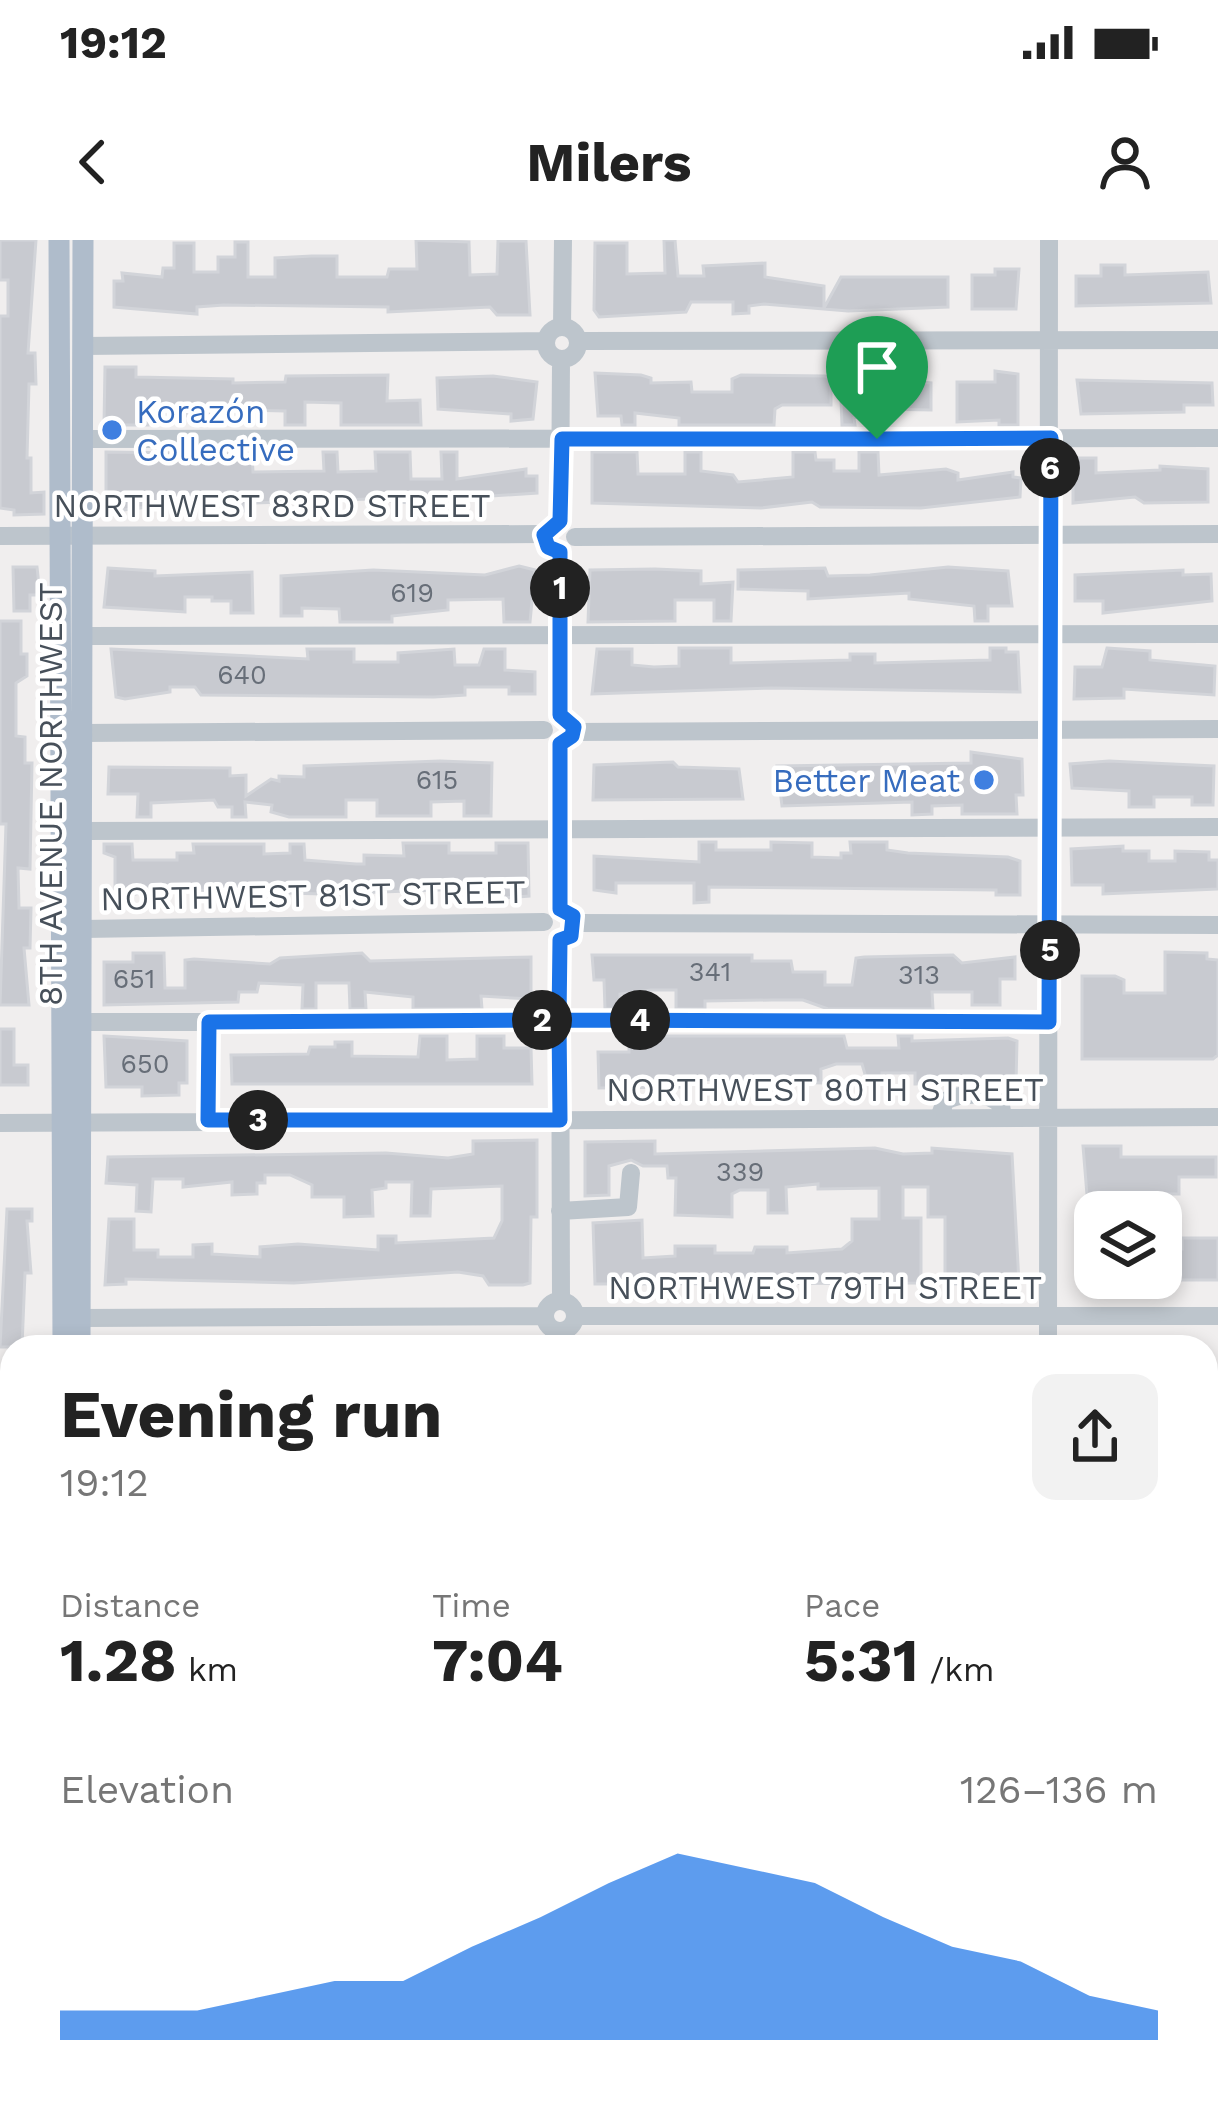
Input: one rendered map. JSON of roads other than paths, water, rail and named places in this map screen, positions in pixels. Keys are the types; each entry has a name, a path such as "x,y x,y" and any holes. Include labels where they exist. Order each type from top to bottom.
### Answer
{"main road":[{"name":"8TH AVENUE NORTHWEST","path":"59,240 59,536 80,1335"},
{"name":"8TH AVENUE NORTHWEST","path":"63,1335 71,1121 82,1022 82,240"}],"street":[{"path":"563,240 562,327 578,341 1218,340"},
{"path":"1048,1335 1049,240"},
{"path":"82,346 546,340 562,327"},
{"path":"546,340 548,352 561,360"},
{"path":"561,360 574,354 578,341"},
{"path":"560,552 548,547 544,535 560,521 561,360"},
{"path":"82,439 1218,438"},
{"path":"560,521 571,526 575,537"},
{"path":"560,715 560,552 575,537 1218,534"},
{"name":"NORTHWEST 83RD STREET","path":"0,536 544,535"},
{"path":"82,636 1218,634"},
{"path":"544,730 548,719 560,715 570,719 559,829 560,918 571,936 560,940 561,1301"},
{"path":"544,730 550,740 1218,729"},
{"path":"82,733 544,730"},
{"path":"82,830 1218,827"},
{"name":"NORTHWEST 81ST STREET","path":"82,929 560,918 1218,925"},
{"path":"82,1022 1049,1022"},
{"path":"208,1120 209,1022"},
{"name":"NORTHWEST 80TH STREET","path":"0,1123 1218,1117"},
{"path":"560,1211 628,1207 631,1173"},
{"path":"557,1335 545,1316 549,1305 561,1301 572,1306 575,1316 563,1335"},
{"path":"80,1318 545,1316"},
{"name":"NORTHWEST 79TH STREET","path":"575,1316 1218,1316"}],"place":[{"name":"Korazón Collective","path":"112,430"},
{"name":"Better Meat","path":"984,780"}]}
